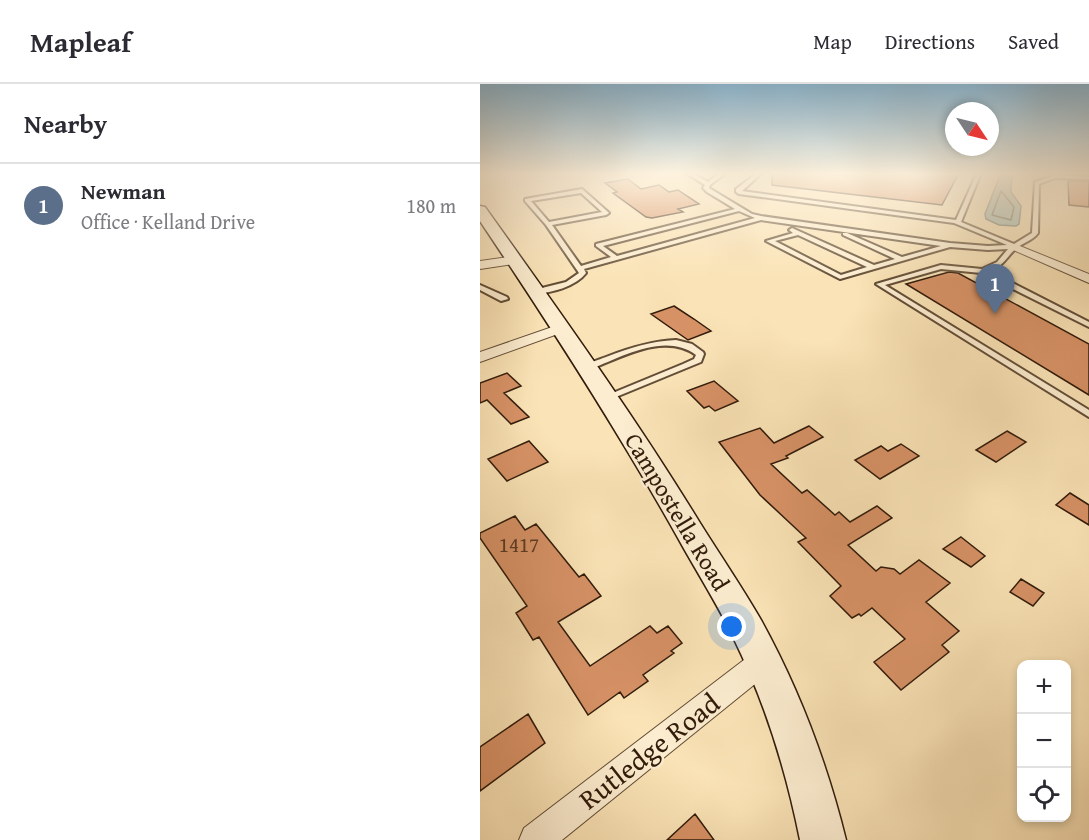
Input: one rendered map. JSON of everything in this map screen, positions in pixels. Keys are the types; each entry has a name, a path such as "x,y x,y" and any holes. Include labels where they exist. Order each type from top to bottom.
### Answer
{"main road":[{"name":"Campostella Road","path":"480,210 588,367 662,481 754,642 795,734 813,791 823,840"}],"street":[{"path":"1015,246 1089,279"},
{"path":"480,265 515,260"},
{"path":"480,357 561,328"},
{"name":"Rutledge Road","path":"536,840 762,662"}],"lane":[{"path":"534,208 583,273 580,277 537,292"},
{"path":"548,224 606,213 601,208"},
{"path":"858,208 958,222 1015,246"},
{"path":"958,222 964,208"},
{"path":"616,258 598,245 740,209 770,220 950,245 988,248 1015,246 1028,240 1035,233 1036,208"},
{"path":"580,268 761,218"},
{"path":"770,220 872,267"},
{"path":"830,228 902,259"},
{"path":"799,233 769,241 840,277 950,245"},
{"path":"983,271 1002,263 1015,246"},
{"path":"1089,325 983,271 941,267 879,284 1089,414"},
{"path":"480,287 504,299"},
{"path":"588,367 666,342 679,342 700,354 698,360 686,366 608,397"}],"water":[{"path":"987,208 1021,208 1019,224 1016,226 999,225 986,219"}],"building":[{"path":"634,208 681,208 678,209 683,212 652,218 646,217"},
{"path":"949,272 958,273 1089,344 1089,395 906,284"},
{"path":"674,306 711,331 688,340 651,314"},
{"path":"507,373 521,386 504,393 529,417 511,424 487,400 480,403 480,383"},
{"path":"714,381 738,401 715,411 709,406 704,408 687,391"},
{"path":"809,426 823,437 786,456 788,458 771,464 802,493 807,490 835,515 839,512 850,522 877,506 892,518 848,545 876,571 881,567 894,569 900,574 919,560 950,583 926,602 959,631 942,645 949,652 901,690 874,662 905,639 872,608 861,616 859,614 852,618 830,596 841,586 798,542 806,538 760,495 719,442 760,428 774,443"},
{"path":"1007,431 1026,442 996,462 976,450"},
{"path":"529,441 548,462 507,481 488,459"},
{"path":"901,444 919,456 880,479 855,460 881,446 888,451"},
{"path":"1070,493 1089,505 1089,525 1056,505"},
{"path":"515,516 525,530 536,524 579,577 584,574 601,596 558,622 590,666 650,626 657,633 668,626 682,643 671,651 674,653 643,675 648,681 624,698 620,692 588,715 539,637 533,640 516,613 527,606 480,538 480,533"},
{"path":"961,537 985,556 971,567 943,549"},
{"path":"1021,579 1044,593 1033,606 1010,592"},
{"path":"528,714 545,743 480,791 480,747"},
{"path":"695,814 714,840 667,840"}],"place":[{"name":"Newman","path":"995,314"}]}
